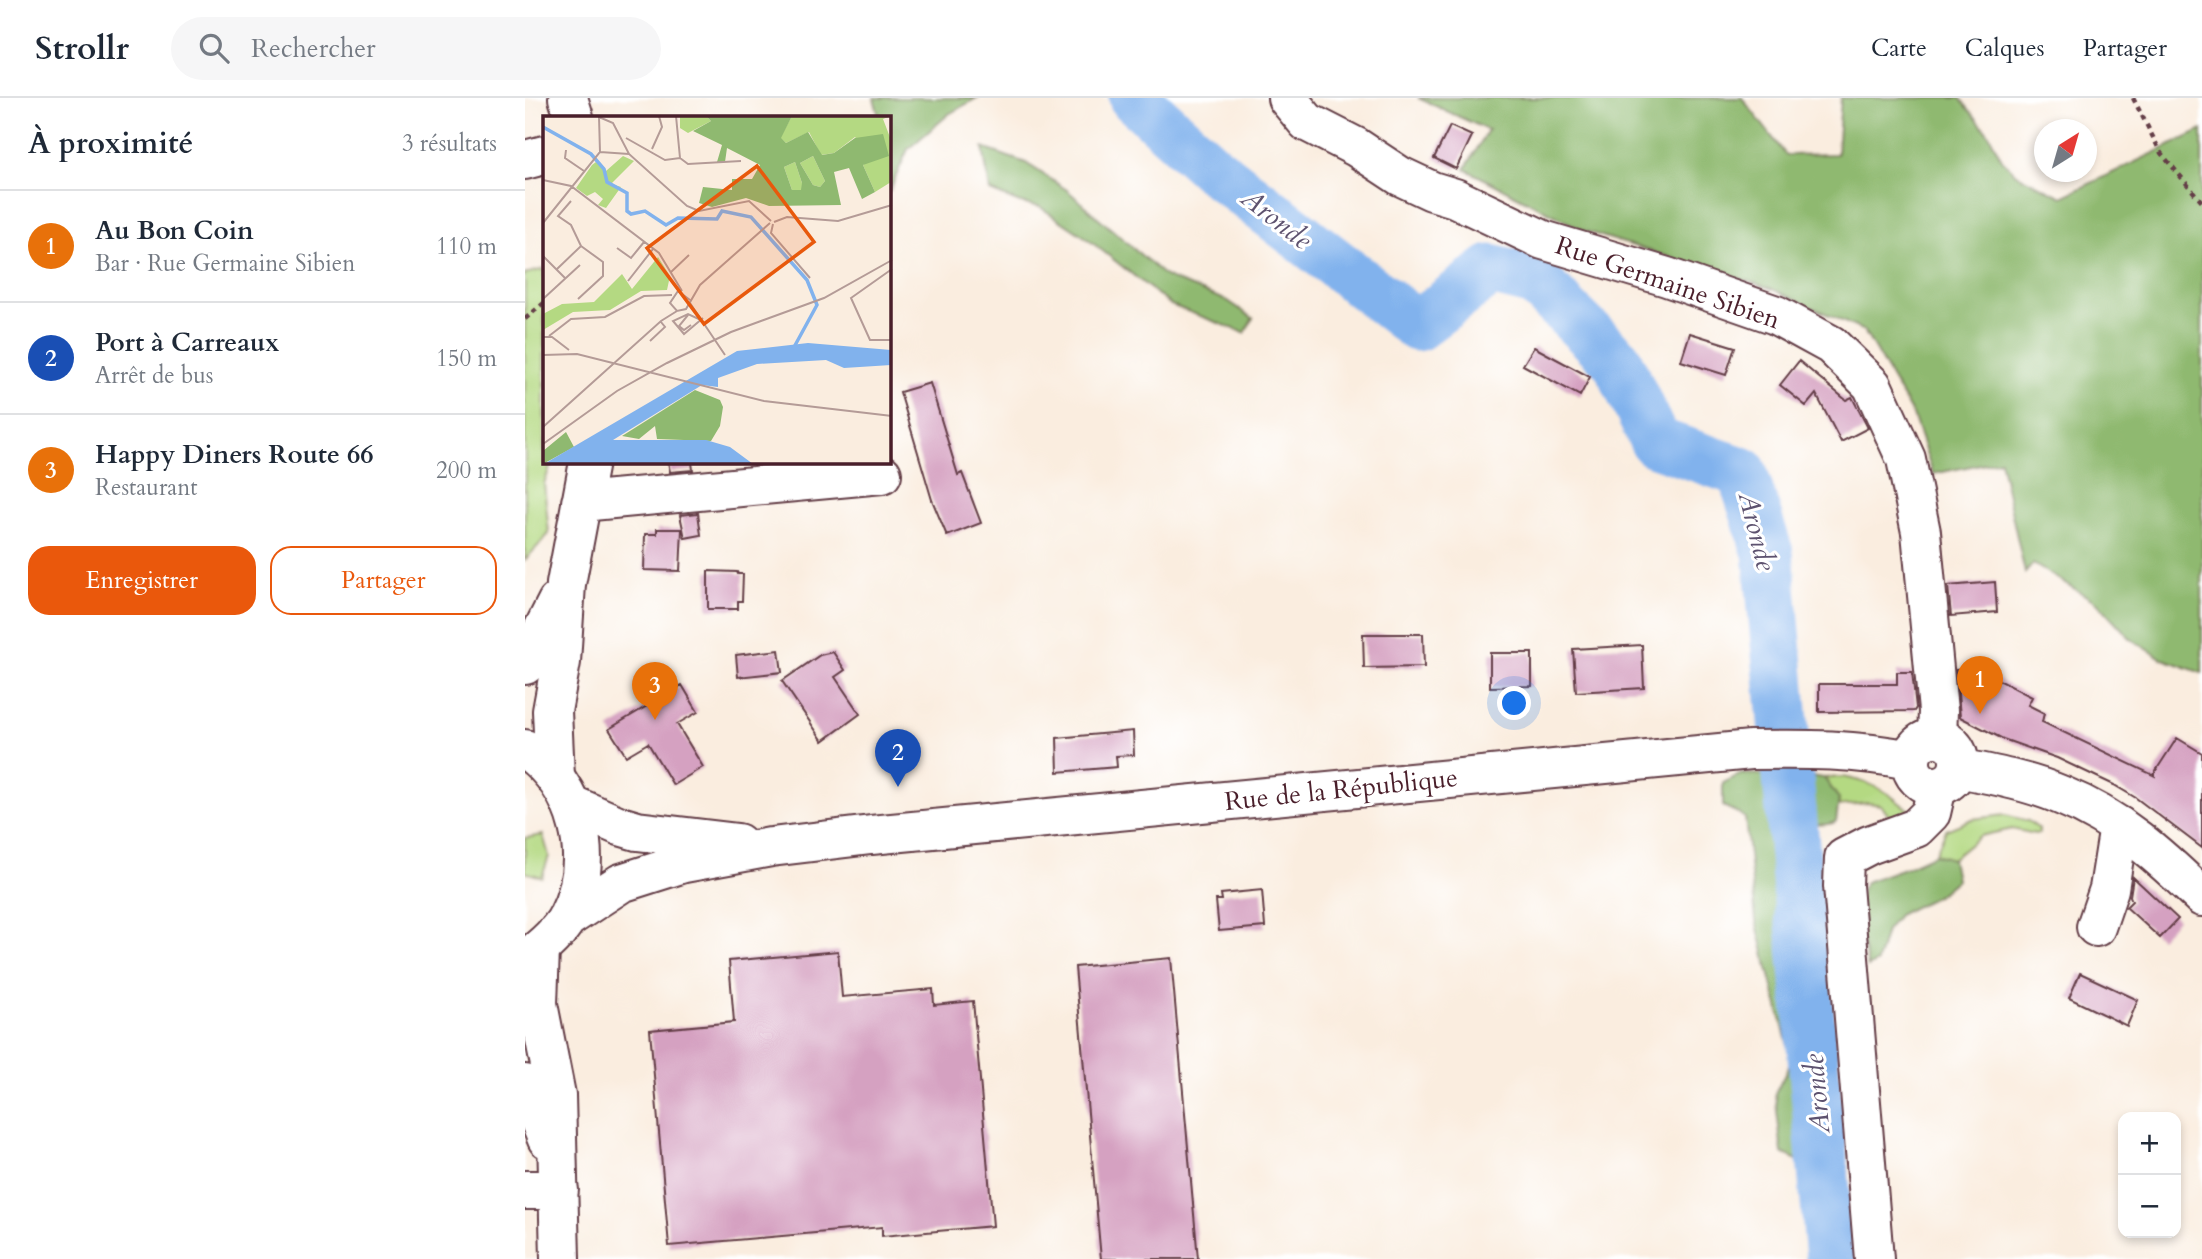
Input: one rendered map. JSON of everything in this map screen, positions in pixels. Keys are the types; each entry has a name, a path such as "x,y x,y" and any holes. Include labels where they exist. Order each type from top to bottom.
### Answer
{"main road":[{"path":"568,98 573,116"},
{"name":"Rue Germaine Sibien","path":"1287,98 1307,122 1356,147 1400,176 1455,198 1543,240 1776,314 1831,345 1872,384 1906,459 1921,532 1938,711 1923,749"},
{"path":"525,160 543,155"},
{"path":"564,791 552,711 561,662 566,584 589,464"},
{"path":"581,502 882,474"},
{"path":"525,665 539,642 566,584"},
{"path":"1874,1259 1844,900 1844,858 1869,845 1916,828 1931,813 1959,756 1944,740 1923,749"},
{"name":"Rue de la République","path":"566,919 625,881 684,863 771,847 935,828 1751,750 1818,748 1879,754 1923,749"},
{"path":"525,749 539,759 564,791 580,828 583,853 581,878 566,919 532,955 538,1004 556,1095 547,1184"},
{"path":"1948,777 1999,776 2064,796 2119,826 2161,857 2202,897"},
{"name":"Rue de la République","path":"564,791 620,826 637,831 771,847"},
{"path":"2096,927 2109,889 2119,826"},
{"path":"525,1084 547,1184 559,1259"}],"path":[{"path":"2133,98 2161,153 2202,202"},
{"path":"525,318 543,304"}],"green space":[{"path":"874,98 977,98 949,114 908,149 891,187 891,116 879,116"},
{"path":"1418,98 1742,98 1786,155 1837,154 1841,98 1960,98 1989,134 2002,160 2016,174 2062,197 2202,130 2202,673 2163,659 2131,639 2098,603 2033,564 2025,573 2000,460 1933,474 1913,415 1864,331 1770,288 1585,231 1465,169 1488,130"},
{"path":"983,148 1026,163 1067,190 1166,277 1228,301 1253,318 1245,333 1171,305 1085,237 1040,207 1020,203 990,191"},
{"path":"543,269 543,464 551,464 544,484 549,534 525,560 525,274"},
{"path":"1741,774 1824,778 1839,799 1836,822 1816,825 1780,822 1777,836 1779,846 1796,863 1820,863 1834,871 1817,902 1783,905 1788,949 1833,1050 1840,1101 1841,1143 1822,1165 1806,1164 1782,1153 1775,1094 1789,1066 1790,1054 1756,921 1745,818 1723,806 1723,783"},
{"path":"1844,777 1877,787 1911,810 1893,822 1881,805 1868,803 1838,806 1839,799 1824,778"},
{"path":"2005,815 2028,821 2039,829 2039,833 2012,829 1980,836 1952,859 1935,854 1946,830 1972,819"},
{"path":"543,835 549,856 542,877 525,872 525,838"},
{"path":"1935,854 1952,859 1956,880 1937,896 1898,915 1886,931 1877,962 1868,967 1855,909 1865,882"}],"building":[{"path":"1450,126 1472,136 1456,169 1434,158"},
{"path":"1690,333 1735,347 1726,375 1681,361"},
{"path":"1534,347 1590,377 1580,396 1523,365"},
{"path":"1799,361 1846,400 1852,397 1868,428 1841,442 1816,394 1806,406 1780,385"},
{"path":"930,383 958,475 962,473 981,523 947,536 932,500 900,392"},
{"path":"668,464 692,464 693,470 670,472"},
{"path":"698,513 701,535 685,538 680,515"},
{"path":"657,529 682,529 680,571 644,570 645,534 657,534"},
{"path":"708,571 743,574 742,601 738,601 738,609 708,609"},
{"path":"1995,582 1997,612 1951,616 1948,586"},
{"path":"1363,634 1423,634 1424,667 1364,668"},
{"path":"1642,645 1644,688 1576,692 1573,649"},
{"path":"779,650 782,672 738,677 736,655"},
{"path":"833,652 845,670 835,677 860,714 823,741 782,681 820,655"},
{"path":"1490,653 1532,653 1532,686 1490,687"},
{"path":"1987,668 1987,674 2032,697 2028,705 2044,713 2042,722 2155,776 2177,738 2202,753 2202,848 2136,798 2114,785 2057,758 2003,739 1960,717 1956,670"},
{"path":"1897,672 1912,672 1916,708 1914,711 1819,712 1819,684 1897,684"},
{"path":"682,685 698,712 677,724 703,767 673,785 648,743 626,756 609,729"},
{"path":"1133,731 1134,755 1116,756 1117,767 1058,772 1057,738"},
{"path":"2133,877 2178,919 2160,938 2126,907 2132,901 2130,896"},
{"path":"1262,890 1265,927 1219,931 1216,900 1222,900 1221,894"},
{"path":"838,951 842,997 933,989 934,1005 973,1001 993,1226 882,1236 882,1227 669,1246 650,1030 734,1022 729,961"},
{"path":"1171,958 1198,1259 1101,1259 1075,967"},
{"path":"2080,973 2138,1000 2127,1026 2069,998"}],"waterway":[{"name":"Aronde","path":"1134,98 1212,168 1417,326 1491,270 1535,281 1617,361 1655,442 1742,472 1768,553 1831,1259"}],"place":[{"name":"Au Bon Coin","path":"1980,714"},
{"name":"Happy Diners Route 66","path":"655,720"},
{"name":"Port à Carreaux","path":"898,787"}]}
